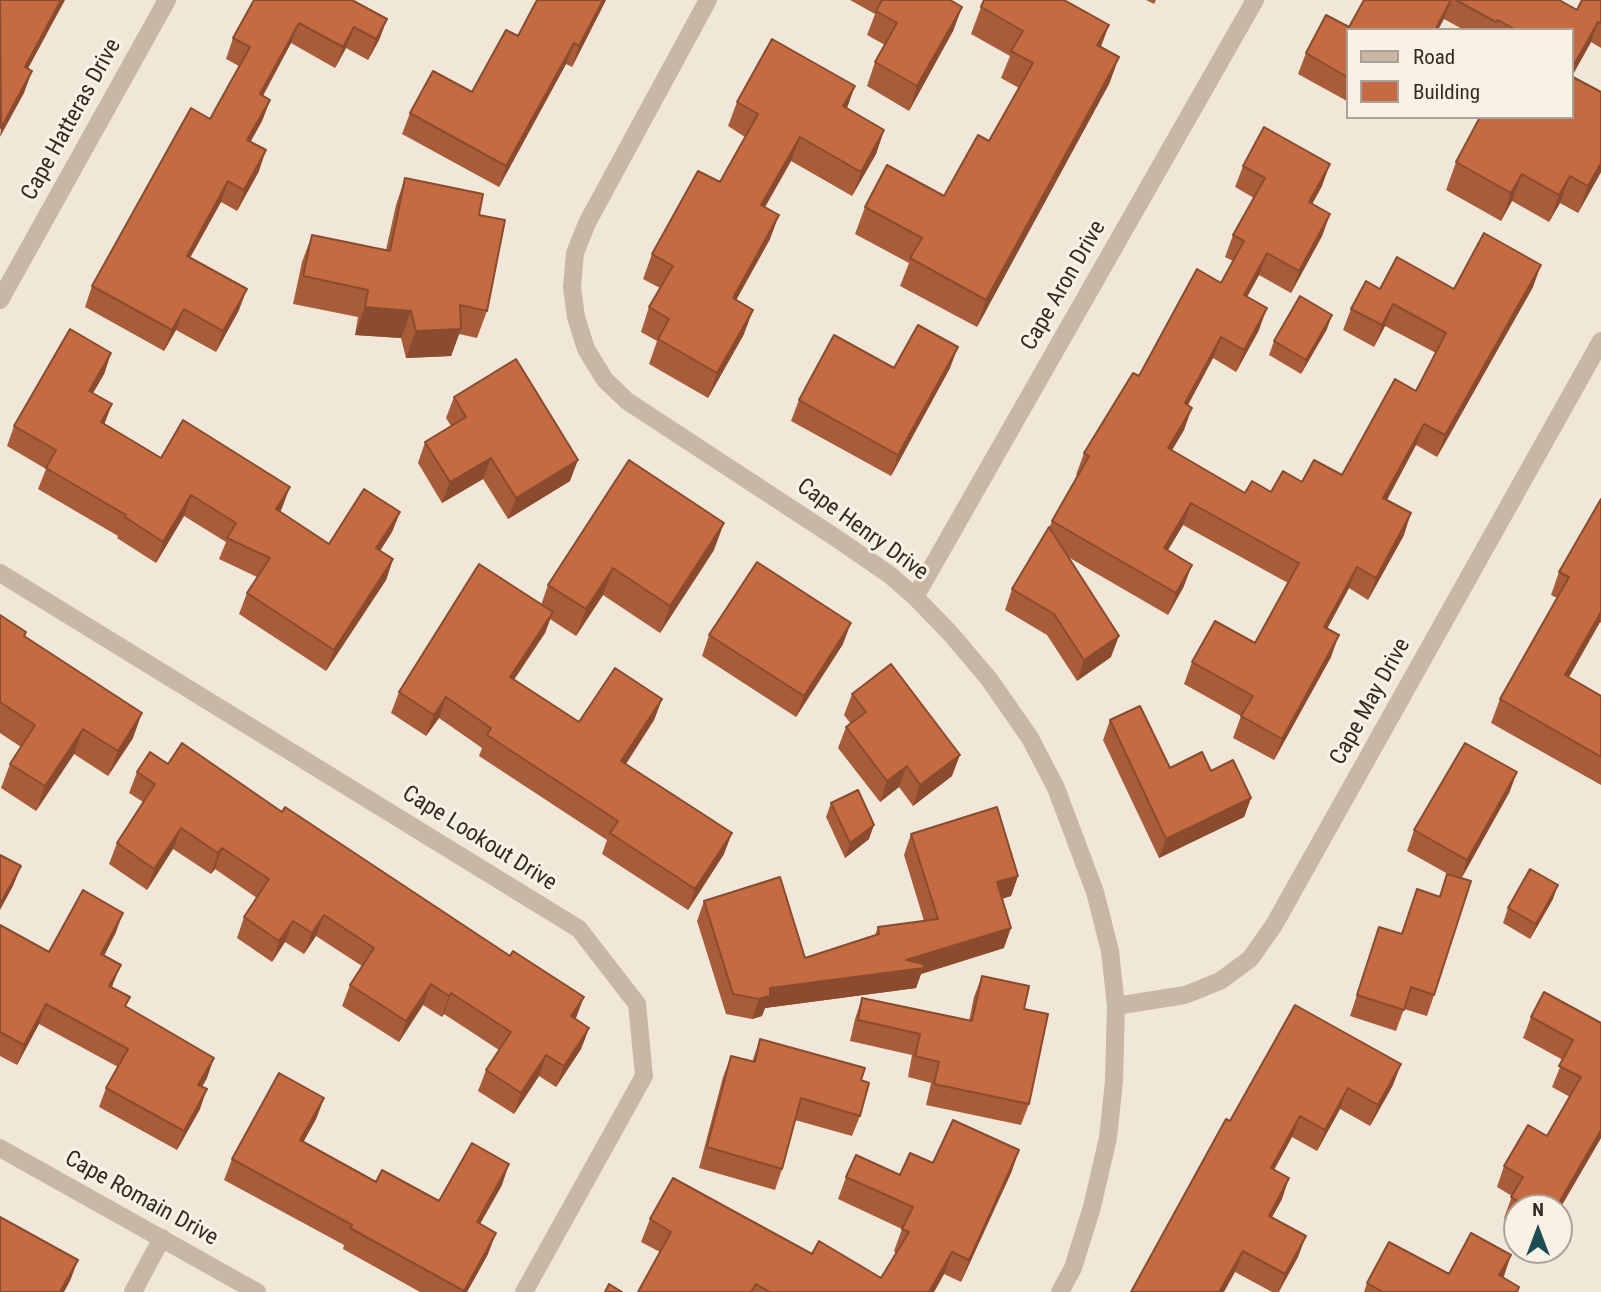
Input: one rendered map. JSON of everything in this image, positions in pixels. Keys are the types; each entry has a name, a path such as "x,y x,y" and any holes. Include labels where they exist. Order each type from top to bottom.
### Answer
{"street":[{"name":"Cape Hatteras Drive","path":"0,300 167,0"},
{"name":"Cape Henry Drive","path":"708,0 587,223 575,253 572,287 576,317 586,349 605,380 626,401 834,536 890,575 915,597 989,679 1030,738 1056,788 1095,892 1110,951 1116,1006 1114,1081 1108,1138 1093,1207 1073,1268 1060,1292"},
{"name":"Cape Aron Drive","path":"915,597 1255,0"},
{"name":"Cape May Drive","path":"1116,1006 1185,995 1220,981 1250,959 1274,925 1601,341"},
{"name":"Cape Lookout Drive","path":"0,573 579,929 637,1004 644,1076 524,1292"},
{"name":"Cape Romain Drive","path":"0,1148 257,1292"},
{"path":"132,1292 162,1238"}],"building":[{"path":"0,0 61,0 25,67 32,71 1,128"},
{"path":"254,0 352,0 387,19 376,39 354,27 343,47 299,23 260,94 270,100 247,140 266,150 244,190 228,181 187,256 247,289 223,331 184,309 172,330 92,286 191,108 210,119 250,47 233,38"},
{"path":"537,0 603,0 579,46 574,43 506,166 410,113 433,71 472,92 506,30 518,36"},
{"path":"882,0 950,0 962,7 917,86 875,62 897,23 876,11"},
{"path":"984,0 1064,0 1109,25 1097,45 1119,57 986,300 910,258 922,238 865,207 887,165 944,196 978,135 989,141 1033,63 1011,51 1023,31 981,7"},
{"path":"1364,0 1451,0 1436,28 1346,28 1346,76 1306,53 1326,15 1349,27"},
{"path":"1456,0 1559,0 1577,10 1582,0 1601,0 1601,23 1598,22 1575,63 1573,28 1512,28 1498,20 1496,22"},
{"path":"772,39 855,86 843,106 884,130 861,172 800,137 761,205 779,215 733,298 753,310 717,373 658,339 669,319 649,307 673,266 652,254 698,171 720,182 758,114 737,102"},
{"path":"1573,77 1601,92 1601,163 1588,186 1570,176 1559,195 1522,174 1511,193 1456,162 1479,119 1573,119"},
{"path":"1264,127 1330,164 1309,202 1330,214 1299,271 1267,253 1244,295 1267,308 1244,350 1221,337 1185,403 1192,408 1168,448 1245,493 1252,481 1271,492 1283,471 1302,482 1314,460 1342,475 1395,379 1416,391 1446,333 1393,304 1382,325 1351,309 1366,281 1380,289 1397,257 1454,289 1484,233 1541,265 1445,435 1424,424 1383,498 1411,513 1376,578 1357,567 1324,627 1339,635 1282,739 1241,716 1253,696 1192,662 1215,621 1255,643 1299,563 1191,503 1164,548 1192,565 1176,593 1052,521 1089,456 1084,453 1133,373 1139,376 1197,269 1221,283 1244,241 1233,235 1265,178 1243,166"},
{"path":"405,178 483,194 479,215 505,220 487,311 460,305 461,329 416,331 411,311 365,307 368,290 303,276 312,235 390,251"},
{"path":"1300,296 1332,315 1306,360 1274,341"},
{"path":"918,325 958,347 898,455 799,400 834,335 894,368"},
{"path":"70,329 111,353 89,391 112,404 101,422 161,458 183,420 290,487 276,509 329,544 364,489 400,512 376,548 393,559 334,650 247,593 270,558 227,538 236,523 191,495 163,542 125,517 126,515 46,468 56,450 14,426"},
{"path":"516,359 578,460 516,498 491,458 450,482 425,442 466,417 454,397"},
{"path":"629,460 724,523 670,606 613,568 586,609 548,585"},
{"path":"1601,499 1601,612 1565,675 1601,696 1601,757 1500,699 1569,577 1559,572"},
{"path":"1049,527 1119,636 1084,660 1054,614 1012,589"},
{"path":"757,562 851,623 804,696 709,635"},
{"path":"479,564 553,612 510,677 579,722 615,668 662,699 621,761 732,833 695,889 610,833 618,821 487,735 491,728 446,697 434,715 399,692"},
{"path":"0,615 26,632 24,636 142,713 118,751 83,729 45,786 10,764 35,725 0,702"},
{"path":"891,664 960,755 920,785 907,766 887,781 846,727 866,712 852,694"},
{"path":"1140,706 1170,768 1202,752 1211,771 1233,760 1251,798 1166,839 1110,720"},
{"path":"182,743 282,812 285,807 510,956 513,951 584,997 571,1016 589,1028 564,1066 546,1055 521,1093 486,1070 511,1032 451,993 449,996 431,984 406,1021 350,985 374,948 324,915 312,933 293,921 279,941 244,917 269,879 222,848 218,853 181,828 154,869 117,843 155,784 137,772 150,752 168,764"},
{"path":"1465,743 1517,772 1467,860 1414,830"},
{"path":"858,790 874,825 850,843 831,803"},
{"path":"997,807 1018,876 997,882 1011,928 906,960 924,964 924,968 770,988 770,996 759,999 733,994 704,901 780,877 805,958 879,934 878,927 938,919 911,834"},
{"path":"0,855 21,866 0,904"},
{"path":"1530,869 1558,885 1536,924 1508,908"},
{"path":"1447,874 1471,881 1434,995 1411,987 1404,1010 1357,995 1379,927 1402,934 1417,889 1440,897"},
{"path":"83,890 123,913 101,954 121,965 109,986 130,997 125,1006 214,1058 198,1085 207,1089 184,1131 106,1088 128,1049 46,1004 24,1045 0,1032 0,925 49,952"},
{"path":"982,976 1029,986 1024,1009 1048,1014 1029,1104 934,1084 939,1062 915,1056 920,1034 858,1020 862,998 972,1021"},
{"path":"1544,992 1601,1023 1601,1130 1564,1194 1513,1194 1523,1177 1504,1166 1528,1125 1547,1136 1581,1077 1559,1066 1573,1040 1531,1017"},
{"path":"1295,1005 1401,1064 1378,1105 1348,1088 1325,1130 1300,1116 1271,1168 1289,1178 1269,1216 1306,1236 1285,1274 1243,1251 1219,1292 1131,1292 1226,1119 1230,1121"},
{"path":"760,1039 865,1068 861,1080 869,1083 860,1116 801,1098 782,1169 707,1147 731,1056 755,1062"},
{"path":"279,1073 324,1098 300,1140 376,1182 382,1170 439,1201 472,1143 509,1164 477,1222 496,1233 464,1291 232,1159"},
{"path":"953,1120 1019,1150 969,1260 952,1252 929,1292 770,1292 756,1284 751,1292 638,1292 671,1232 650,1219 673,1178 812,1254 819,1241 881,1278 909,1232 902,1229 913,1207 846,1177 856,1155 900,1175 910,1153 933,1163"},
{"path":"0,1217 78,1260 60,1292 0,1292"},
{"path":"1471,1233 1503,1251 1503,1264 1506,1264 1499,1275 1519,1287 1517,1292 1383,1292 1367,1283 1389,1242 1449,1274"},
{"path":"609,1284 622,1292 605,1292"}]}
